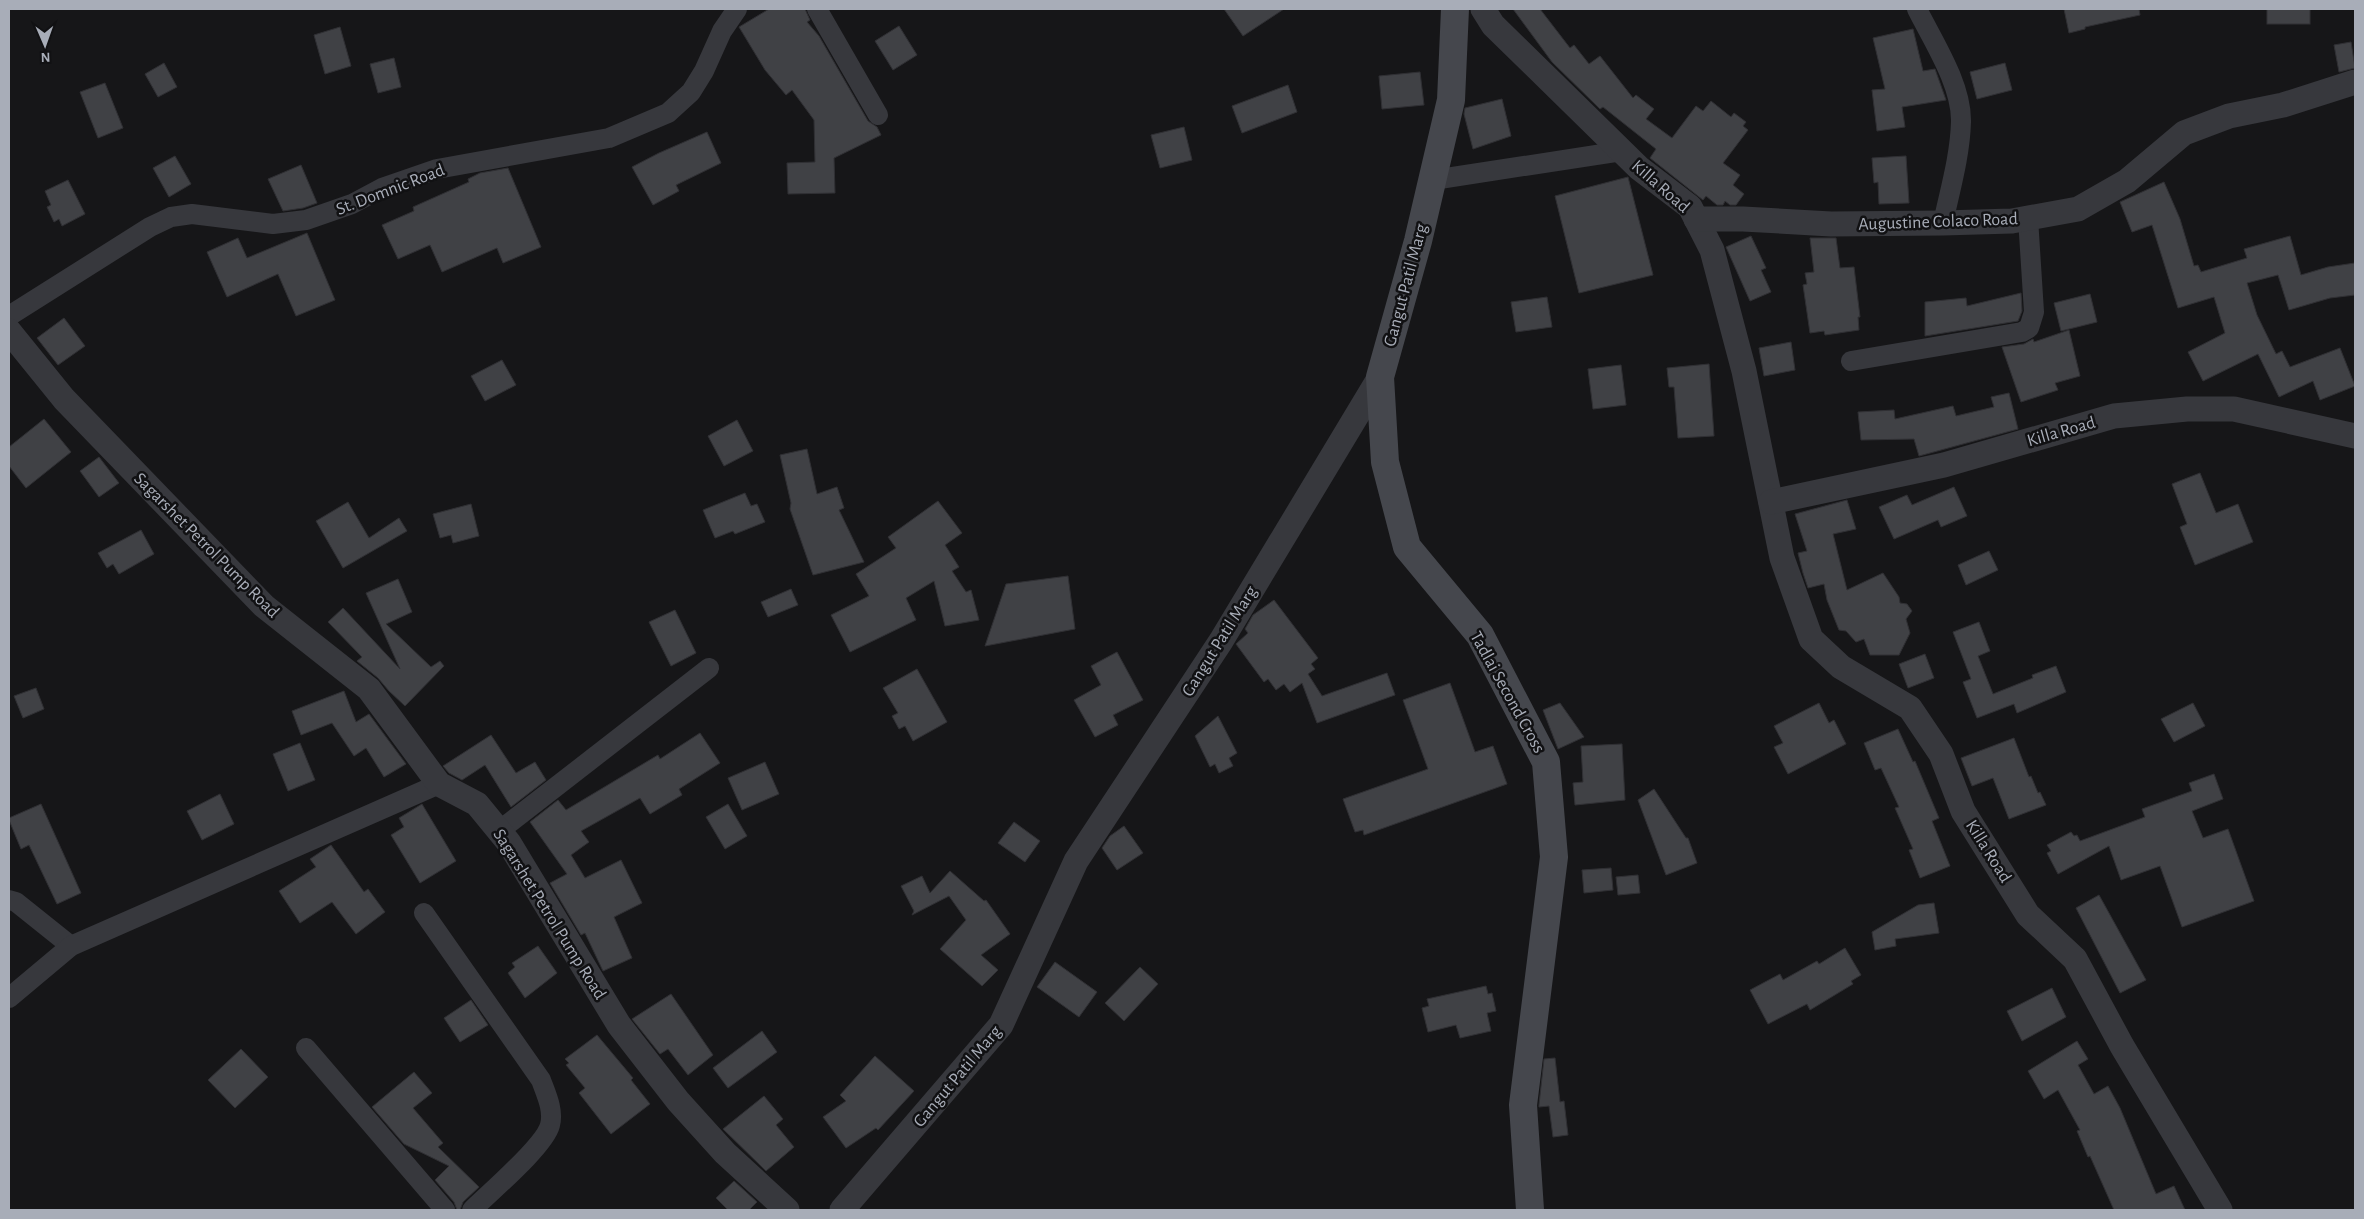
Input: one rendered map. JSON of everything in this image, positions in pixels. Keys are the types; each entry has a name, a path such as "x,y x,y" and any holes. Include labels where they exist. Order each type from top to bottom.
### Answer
{"main road":[{"name":"Gangut Patil Marg","path":"1380,377 1418,241 1451,100 1455,9"},
{"name":"Tadlai Second Cross","path":"1380,377 1385,462 1407,547 1480,635 1546,762 1554,857 1524,1104 1530,1210"}],"street":[{"name":"St. Domnic Road","path":"9,316 150,227 171,217 192,214 273,224 306,220 352,204 382,188 437,169 609,138 668,113 691,92 704,71 722,31 737,9"},
{"path":"817,9 878,115"},
{"name":"Killa Road","path":"1483,9 1493,25 1639,168 1690,207 1712,250 1744,371 1782,558 1811,639 1841,667 1910,708 1941,754 1963,811 2028,915 2075,959 2122,1046 2220,1210"},
{"path":"1917,9 1944,61 1958,99 1961,120 1958,151 1943,223"},
{"name":"Augustine Colaco Road","path":"1696,220 1743,219 1831,224 1943,223 2012,221 2078,209 2127,181 2184,134 2229,116 2283,105 2355,82"},
{"path":"1433,180 1622,151"},
{"path":"1851,361 2022,332 2029,328 2034,312 2028,218"},
{"name":"Sagarshet Petrol Pump Road","path":"9,331 64,399 264,606 369,689 439,784 476,804 509,843 619,1025 678,1101 725,1153 787,1210"},
{"name":"Gangut Patil Marg","path":"842,1210 1001,1025 1076,861 1221,641 1380,377"},
{"name":"Killa Road","path":"1771,502 1944,465 2114,416 2187,409 2234,409 2355,436"},
{"path":"499,831 709,668"},
{"path":"9,998 71,946 439,784"},
{"path":"9,900 16,902 71,946"},
{"path":"424,913 541,1080 550,1103 550,1125 542,1141 472,1210"},
{"path":"306,1048 445,1210"}],"building":[{"path":"769,9 805,9 810,20 807,22 819,36 868,121 877,127 881,135 834,158 835,193 788,194 787,163 815,162 814,120 792,90 786,95 765,70 739,27"},
{"path":"1224,9 1284,9 1243,36"},
{"path":"1513,9 1540,9 1570,48 1574,45 1589,64 1600,56 1633,98 1636,95 1654,109 1646,119 1672,138 1696,106 1703,111 1711,101 1731,117 1734,113 1746,122 1743,126 1748,130 1723,163 1740,175 1733,185 1744,194 1736,205 1730,205 1725,201 1723,205 1717,205 1706,196 1703,200 1650,158 1656,149 1603,107 1600,109 1552,62"},
{"path":"2064,9 2139,9 2140,15 2085,27 2085,29 2069,33"},
{"path":"2267,9 2310,9 2310,24 2267,24"},
{"path":"899,26 917,55 893,70 875,41"},
{"path":"340,27 351,66 325,74 314,35"},
{"path":"1913,29 1923,71 1935,69 1946,100 1902,107 1905,127 1877,131 1872,90 1885,89 1873,38"},
{"path":"2351,42 2355,68 2339,72 2334,45"},
{"path":"394,58 401,87 378,93 370,64"},
{"path":"164,63 177,87 158,97 145,74"},
{"path":"2005,63 2012,90 1977,99 1970,72"},
{"path":"1420,72 1424,105 1382,109 1379,76"},
{"path":"105,83 123,128 98,138 80,92"},
{"path":"1288,85 1297,112 1242,133 1232,106"},
{"path":"1502,99 1511,136 1473,149 1464,114 1465,108"},
{"path":"1184,127 1192,160 1160,168 1151,135"},
{"path":"707,132 721,163 676,185 679,191 653,205 632,167"},
{"path":"175,156 191,184 169,197 153,168"},
{"path":"1906,156 1909,203 1879,204 1878,182 1874,183 1872,158"},
{"path":"301,165 317,203 303,208 283,211 268,179"},
{"path":"508,168 541,247 503,263 497,248 442,272 430,245 398,259 382,225 414,211 413,207 469,182 468,179 480,173"},
{"path":"1628,177 1653,275 1579,293 1555,196"},
{"path":"68,180 85,214 62,226 59,219 54,222 47,207 51,205 45,191"},
{"path":"2164,182 2180,219 2194,266 2198,265 2201,272 2247,258 2244,249 2290,236 2301,275 2328,267 2355,263 2355,295 2330,298 2289,310 2278,275 2247,283 2257,315 2276,354 2282,351 2290,367 2340,348 2355,386 2320,400 2313,381 2279,397 2258,354 2203,381 2188,352 2225,333 2214,297 2178,308 2152,225 2132,232 2120,202"},
{"path":"307,233 335,300 296,316 278,274 227,297 207,252 238,238 247,258"},
{"path":"1751,236 1766,268 1761,270 1771,292 1750,301 1726,247"},
{"path":"1810,238 1836,238 1840,268 1854,267 1860,317 1858,317 1859,330 1825,335 1824,331 1810,333 1803,285 1807,284 1805,273 1814,272"},
{"path":"2021,293 2022,311 2018,321 1925,336 1925,302 1966,298 1967,306"},
{"path":"2090,294 2097,322 2061,331 2054,303"},
{"path":"1547,297 1552,327 1516,332 1511,302"},
{"path":"64,318 85,346 58,365 37,338"},
{"path":"2069,330 2080,376 2055,383 2058,390 2021,402 2002,347 2024,344 2033,339 2034,342"},
{"path":"1791,342 1795,370 1764,376 1759,348"},
{"path":"502,360 516,385 485,401 471,376"},
{"path":"1709,364 1714,436 1678,438 1674,387 1669,387 1667,368"},
{"path":"1621,365 1626,405 1593,409 1588,369"},
{"path":"2009,393 2018,429 1919,456 1914,439 1861,440 1858,412 1894,410 1895,419 1953,406 1956,416 1994,407 1991,397"},
{"path":"44,419 71,452 26,488 9,466 9,447"},
{"path":"737,420 753,451 724,466 708,436"},
{"path":"807,449 817,494 837,487 844,508 839,510 864,562 813,575 790,509 791,503 780,455"},
{"path":"99,457 119,483 99,497 80,471"},
{"path":"2200,473 2216,513 2238,504 2253,542 2195,565 2180,527 2187,524 2172,484"},
{"path":"1954,487 1967,516 1941,527 1938,520 1894,539 1879,507 1907,495 1912,505"},
{"path":"745,493 751,506 757,504 765,522 735,534 733,531 715,538 703,510"},
{"path":"1847,500 1856,529 1833,534 1847,590 1883,573 1899,597 1900,603 1907,604 1912,611 1906,619 1910,633 1899,655 1870,655 1864,639 1856,642 1846,631 1839,630 1827,600 1824,584 1808,588 1798,553 1807,551 1795,514"},
{"path":"938,501 962,533 945,545 959,567 952,571 966,592 971,590 979,620 945,626 934,581 906,598 916,620 850,652 831,615 869,596 856,574 896,548 888,537"},
{"path":"348,502 369,538 399,518 407,531 343,568 316,521"},
{"path":"471,504 479,536 453,543 451,535 440,538 433,514"},
{"path":"141,530 154,554 119,574 113,564 107,568 98,553"},
{"path":"1989,551 1998,570 1966,585 1958,565"},
{"path":"1068,576 1075,629 985,646 1006,584"},
{"path":"398,579 412,612 386,624 431,667 440,661 444,666 405,706 378,678 357,661 362,657 328,622 343,608 400,669 366,593"},
{"path":"791,589 798,605 768,617 761,602"},
{"path":"1274,600 1318,658 1311,664 1315,669 1308,674 1322,696 1387,673 1395,695 1317,723 1302,683 1290,692 1284,684 1276,690 1268,679 1264,682 1236,644 1248,633 1245,629 1253,615"},
{"path":"675,610 696,653 671,666 649,622"},
{"path":"1979,622 1990,651 1978,656 1993,694 2033,678 2032,675 2056,666 2066,692 2017,713 2014,704 1977,718 1963,682 1971,679 1953,632"},
{"path":"1117,652 1143,700 1113,715 1118,725 1095,737 1074,700 1101,685 1091,666"},
{"path":"1925,654 1934,678 1908,688 1899,664"},
{"path":"917,669 947,722 913,741 905,726 899,729 892,716 898,713 883,688"},
{"path":"1450,683 1475,752 1493,746 1507,784 1364,835 1363,830 1355,832 1343,799 1428,769 1403,700"},
{"path":"36,688 44,709 23,718 14,696"},
{"path":"344,691 356,722 369,714 406,764 384,777 366,748 354,756 332,723 301,735 292,711"},
{"path":"1560,703 1584,737 1558,749 1543,710"},
{"path":"1819,703 1829,723 1834,720 1846,744 1788,774 1774,747 1783,743 1774,726"},
{"path":"2193,703 2205,726 2174,742 2161,719"},
{"path":"1218,716 1237,753 1229,758 1233,766 1219,773 1215,764 1210,767 1195,736"},
{"path":"1898,729 1913,762 1915,761 1939,818 1932,821 1950,866 1920,878 1909,850 1913,849 1895,808 1899,807 1881,768 1875,770 1864,743"},
{"path":"700,733 720,763 679,789 682,795 650,814 640,798 581,831 589,842 571,855 585,878 621,860 642,903 614,917 632,958 603,971 585,933 581,935 550,883 567,874 530,822 558,800 566,810 658,755 660,759"},
{"path":"491,735 516,773 535,762 546,780 511,807 485,765 462,780 449,773 443,766"},
{"path":"2014,738 2029,777 2031,776 2038,793 2040,792 2046,805 2009,819 1993,778 1972,786 1961,758"},
{"path":"300,743 315,780 288,791 273,754"},
{"path":"1622,744 1625,800 1575,805 1573,783 1583,782 1581,746"},
{"path":"765,762 779,794 742,810 728,778"},
{"path":"2214,774 2223,799 2192,811 2203,838 2228,829 2254,901 2182,927 2160,866 2121,880 2109,846 2058,874 2047,853 2051,851 2047,845 2071,832 2074,836 2077,835 2080,841 2145,817 2142,809 2192,791 2189,783"},
{"path":"1654,789 1686,838 1688,838 1697,863 1666,875 1638,800"},
{"path":"220,794 234,824 202,840 187,811"},
{"path":"41,804 81,893 57,904 29,845 21,849 9,820 9,818"},
{"path":"422,804 456,861 420,883 391,835 404,827 399,818"},
{"path":"728,804 747,836 725,849 706,817"},
{"path":"1014,822 1040,841 1025,862 998,843"},
{"path":"1124,826 1143,853 1117,870 1102,848 1110,836"},
{"path":"331,845 364,892 368,889 385,912 356,934 332,902 300,923 279,891 316,867 310,859"},
{"path":"1611,868 1613,890 1584,893 1582,870"},
{"path":"950,871 984,901 986,900 1010,934 981,955 998,970 982,986 940,949 966,920 949,896 912,915 914,911 901,886 922,876 930,893"},
{"path":"1638,875 1640,893 1618,895 1616,877"},
{"path":"2099,895 2146,980 2120,993 2076,908"},
{"path":"1934,903 1939,933 1895,939 1896,946 1875,950 1872,932 1918,905"},
{"path":"538,946 557,973 525,998 508,973 515,967 512,963"},
{"path":"1845,948 1861,975 1851,981 1853,984 1810,1010 1807,1004 1768,1024 1750,990 1780,974 1783,980 1817,961 1819,964"},
{"path":"1055,962 1097,992 1079,1017 1037,987"},
{"path":"1140,967 1158,984 1124,1021 1105,1003"},
{"path":"1486,986 1488,994 1492,993 1496,1011 1487,1013 1491,1031 1460,1038 1456,1025 1428,1032 1422,1008 1429,1006 1427,999"},
{"path":"2052,988 2066,1017 2022,1041 2007,1011"},
{"path":"671,994 713,1055 688,1075 668,1049 660,1054 632,1019"},
{"path":"471,1000 488,1025 460,1042 444,1018"},
{"path":"762,1031 777,1052 728,1088 713,1068"},
{"path":"597,1035 633,1078 631,1080 650,1104 611,1134 579,1093 585,1088 566,1065 569,1063 565,1059"},
{"path":"2077,1041 2088,1059 2078,1065 2094,1094 2108,1086 2120,1108 2156,1194 2174,1186 2185,1210 2114,1210 2090,1156 2088,1157 2077,1131 2080,1130 2058,1090 2044,1099 2028,1071"},
{"path":"241,1049 268,1077 235,1108 208,1080"},
{"path":"875,1056 914,1091 878,1130 876,1128 846,1148 823,1117 846,1101 840,1095"},
{"path":"1555,1058 1560,1102 1564,1101 1568,1135 1553,1137 1549,1106 1539,1107 1539,1105 1544,1059"},
{"path":"414,1072 432,1093 413,1108 443,1143 438,1147 479,1187 463,1202 460,1210 457,1210 454,1202 435,1180 449,1166 404,1144 372,1107"},
{"path":"764,1096 783,1119 776,1125 794,1147 766,1171 723,1129"},
{"path":"734,1181 757,1202 749,1210 728,1210 716,1198"}]}
